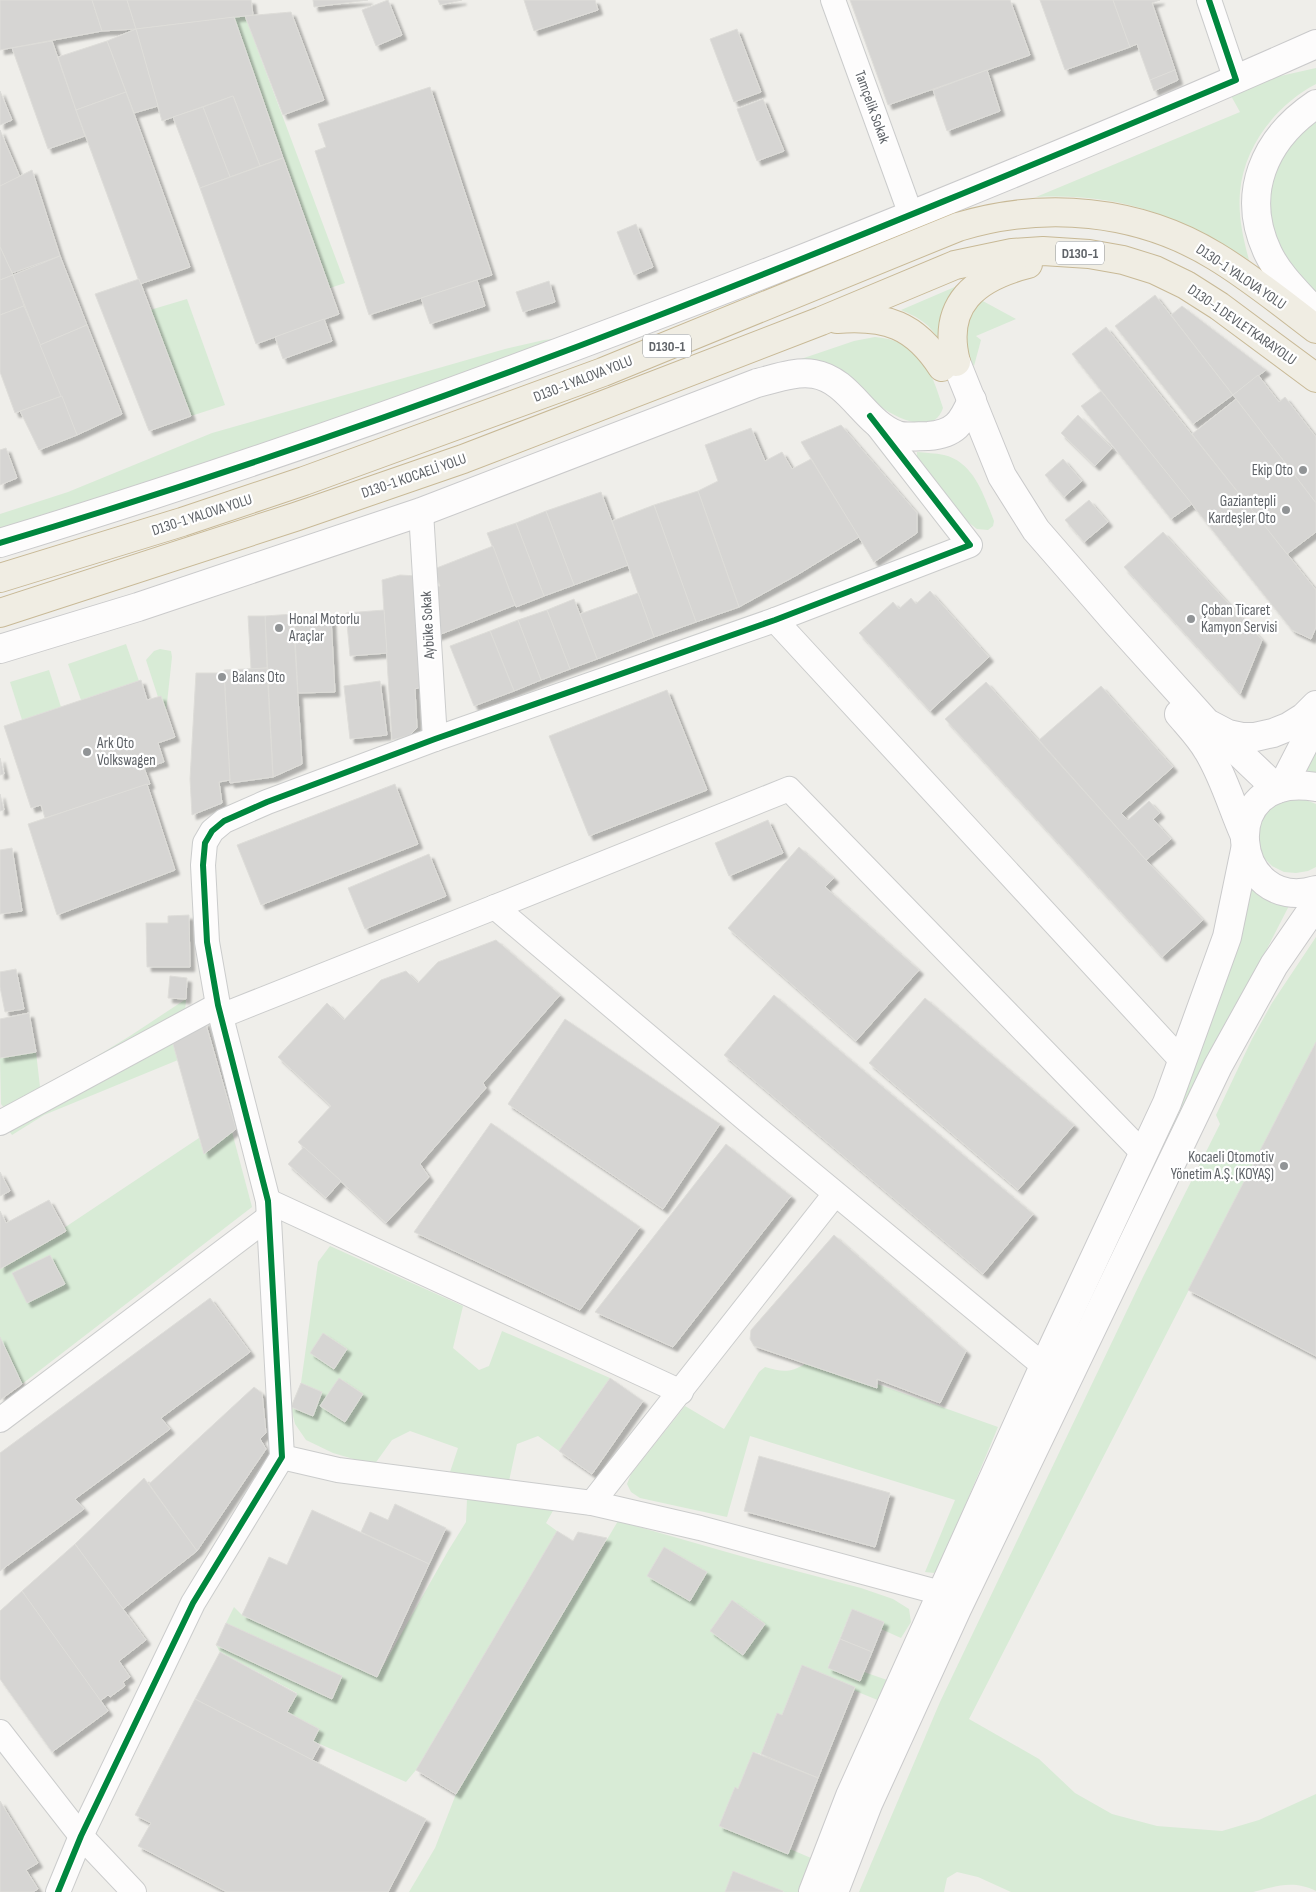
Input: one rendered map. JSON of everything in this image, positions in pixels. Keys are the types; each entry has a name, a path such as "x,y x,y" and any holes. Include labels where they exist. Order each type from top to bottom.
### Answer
{"highway":[{"name":"D130-1 YALOVA YOLU","path":"0,578 182,522 295,484 565,386 935,236 958,227 986,220 1030,213 1080,213 1112,216 1163,230 1214,255 1316,329"},
{"name":"D130-1 DEVLETKARAYOLU","path":"821,320 962,264 1012,253 1043,251 1089,254 1124,260 1155,270 1186,285 1219,306 1316,378"},
{"path":"949,365 952,330 964,298 975,287 1013,268 1036,262 1089,254"},
{"path":"821,320 862,317 888,321 923,341 949,365"},
{"name":"D130-1 KOCAELİ YOLU","path":"0,613 296,517 463,459 821,320"}],"main road":[{"path":"0,544 374,421 649,319 911,215 1236,80 1316,44"},
{"path":"1236,80 1316,59"},
{"path":"1316,104 1298,116 1281,134 1268,154 1259,175 1256,199 1258,226 1269,254 1284,278 1316,313"},
{"path":"949,365 968,409 1002,476 1036,530 1207,723 1280,788"},
{"path":"0,649 138,607 421,512 757,383 794,375 814,374 831,381 845,391 883,427 897,435 913,437 942,435 951,431 968,409"},
{"path":"968,409 990,479 1026,541 1197,735 1218,770 1252,866 1264,880 1279,889 1296,893 1316,890"},
{"path":"1207,723 1228,734 1255,737 1288,727 1304,717 1316,705"},
{"path":"1280,788 1316,721"},
{"path":"814,1892 850,1796 1044,1366 1167,1102 1227,937 1248,818 1256,804 1268,794 1280,788 1299,784 1316,787"},
{"path":"834,1892 868,1804 958,1609 1218,1066 1274,965 1316,904"}],"street":[{"name":"Tamçelik Sokak","path":"833,0 911,215"},
{"path":"1209,0 1236,80"},
{"path":"58,1892 81,1836 193,1603 282,1457 268,1209 219,1011 207,942 203,865 205,843 212,831 231,818 267,802 435,739 775,620 970,545 870,416"},
{"name":"Aybüke Sokak","path":"421,512 435,739"},
{"path":"775,620 1182,1061"},
{"path":"0,1122 219,1011 495,907 789,789 1144,1153"},
{"path":"495,907 835,1194 1044,1366"},
{"path":"592,1503 835,1194"},
{"path":"268,1209 681,1392"},
{"path":"0,1420 268,1209"},
{"path":"282,1457 338,1470 592,1503 700,1528 941,1593"},
{"path":"0,1732 81,1836 134,1892"}],"green space":[{"path":"245,16 345,283 330,288 234,17"},
{"path":"1316,68 1316,84 1301,93 1275,115 1255,143 1248,159 1240,192 1240,210 1249,260 1198,231 1148,210 1096,199 1036,197 1240,112 1230,94 1276,77"},
{"path":"1316,118 1316,296 1305,288 1276,243 1268,205 1276,168 1289,143"},
{"path":"957,286 942,310 939,339 931,328 922,321 901,310"},
{"path":"187,299 225,405 191,416 150,310"},
{"path":"981,300 1016,319 976,336 981,340 974,366 966,349 965,332 970,316"},
{"path":"570,337 363,412 0,529 0,514 68,492 212,433 505,349 544,340"},
{"path":"875,337 903,344 921,359 928,369 943,408 932,421 924,423 915,422 896,416 880,406 853,380 838,369 798,360 854,341"},
{"path":"917,452 944,455 963,465 970,472 982,491 994,521 993,526 988,530 977,529 955,510 917,461"},
{"path":"126,644 139,681 81,700 68,664"},
{"path":"160,649 171,651 172,657 166,712 161,696 158,697 146,660 154,651"},
{"path":"49,670 61,707 22,720 10,682"},
{"path":"1316,740 1316,776 1305,772"},
{"path":"1301,798 1316,804 1316,867 1308,871 1296,873 1284,872 1272,866 1263,857 1258,845 1260,820 1277,802"},
{"path":"1246,884 1292,900 1121,1233 1115,1228"},
{"path":"1316,937 1316,1042 969,1719 1039,1759 1075,1793 1112,1814 1157,1826 1222,1831 1259,1820 1316,1794 1316,1891 1300,1886 1285,1885 1253,1892 1011,1892 978,1877 957,1872 947,1878 944,1892 859,1892 940,1702 1143,1277 1220,1124 1216,1115 1252,1039 1272,1003"},
{"path":"186,999 185,1012 5,1109 1,1104 0,1058 36,1052 40,1087 84,1064"},
{"path":"189,1032 174,1044 178,1060 44,1115 12,1135 9,1131"},
{"path":"232,1132 252,1207 22,1384 0,1337 0,1269 66,1232 64,1228 199,1138 204,1154"},
{"path":"330,1246 463,1306 453,1348 479,1370 489,1366 502,1331 610,1378 559,1451 538,1436 517,1444 509,1481 450,1472 458,1448 410,1431 392,1440 374,1465 333,1453 306,1440 295,1424 291,1407 301,1383 318,1262"},
{"path":"805,1364 877,1388 877,1384 998,1427 939,1568 934,1573 925,1572 955,1500 750,1436 727,1517 640,1498 631,1492 627,1484 631,1474 685,1406 724,1429 759,1372 765,1367 786,1371"},
{"path":"467,1499 554,1509 546,1523 557,1531 416,1770 406,1782 313,1741 319,1729 287,1712 297,1693 220,1652 216,1645 331,1699 342,1677 226,1623 234,1607 242,1615 377,1677 466,1522"},
{"path":"618,1521 861,1588 893,1599 909,1609 911,1622 901,1638 881,1629 884,1622 852,1609 828,1667 864,1672 890,1681 880,1701 853,1690 854,1687 802,1666 782,1715 777,1714 761,1754 753,1752 738,1789 735,1788 719,1826 788,1854 790,1849 811,1858 798,1892 785,1892 733,1871 725,1892 409,1892 435,1848 456,1794"}],"building":[{"path":"0,0 92,0 102,31 0,50"},
{"path":"92,0 127,0 136,29 102,31"},
{"path":"127,0 251,0 253,15 136,29"},
{"path":"313,0 368,0 314,7"},
{"path":"388,0 402,35 376,46 362,10"},
{"path":"438,0 462,0 440,5"},
{"path":"524,0 595,0 598,10 534,31"},
{"path":"850,0 1010,0 1030,55 888,105"},
{"path":"1040,0 1113,0 1130,47 1065,70"},
{"path":"1113,0 1160,0 1152,3 1175,70 1150,80 1137,44 1130,47"},
{"path":"291,12 324,100 283,115 245,16"},
{"path":"234,17 283,158 260,166 233,96 162,121 136,29"},
{"path":"136,29 158,106 134,113 107,41"},
{"path":"737,29 761,92 734,102 710,39"},
{"path":"52,41 85,136 48,149 12,48"},
{"path":"107,41 126,92 76,110 58,57"},
{"path":"987,70 1000,111 947,131 933,90"},
{"path":"1175,70 1178,80 1154,91 1150,80"},
{"path":"430,87 492,275 369,315 315,151 326,147 318,124"},
{"path":"0,91 12,120 0,125"},
{"path":"126,92 190,267 140,284 76,110"},
{"path":"233,96 260,166 230,177 203,107"},
{"path":"763,99 784,151 757,161 737,109"},
{"path":"203,107 230,177 200,188 173,117"},
{"path":"0,130 20,177 0,186"},
{"path":"283,158 339,314 256,344 200,188"},
{"path":"32,170 60,256 12,273 0,247 0,186"},
{"path":"636,224 653,267 634,275 617,232"},
{"path":"0,247 13,275 0,280"},
{"path":"60,256 87,325 40,345 13,275"},
{"path":"13,275 24,306 0,315 0,280"},
{"path":"139,279 191,416 149,431 95,294"},
{"path":"477,280 485,306 430,324 421,298"},
{"path":"549,281 555,302 523,312 516,292"},
{"path":"1155,295 1233,395 1193,424 1115,326"},
{"path":"24,306 62,396 15,413 0,372 0,315"},
{"path":"1182,306 1266,370 1233,395 1171,315"},
{"path":"324,319 332,341 283,359 275,337"},
{"path":"87,325 122,414 77,435 40,345"},
{"path":"1106,327 1316,590 1316,627 1311,639 1292,630 1072,354"},
{"name":"Ekip Oto","path":"1258,375 1279,402 1285,397 1316,437 1316,503 1233,395"},
{"path":"1101,391 1192,504 1171,519 1081,406"},
{"path":"62,396 77,435 39,450 20,411"},
{"path":"1236,399 1316,503 1316,532 1287,554 1192,434"},
{"path":"1078,415 1112,448 1095,466 1061,433"},
{"path":"841,425 917,513 917,533 874,562 801,442"},
{"path":"751,428 765,461 782,452 792,469 811,459 859,537 797,575 739,607 698,491 718,481 705,445"},
{"path":"6,448 17,478 0,485 0,450"},
{"path":"1063,459 1082,481 1064,497 1045,475"},
{"path":"698,491 739,607 696,622 654,505"},
{"path":"601,492 628,565 574,585 546,511"},
{"path":"1089,500 1108,522 1084,542 1065,520"},
{"path":"654,505 696,622 654,637 612,521"},
{"path":"546,511 574,585 544,596 516,523"},
{"path":"516,523 544,596 516,607 487,533"},
{"path":"1163,532 1262,640 1240,694 1124,567"},
{"path":"493,546 515,605 436,636 432,589 440,586 434,569"},
{"path":"400,575 418,576 421,687 415,689 417,728 410,735 392,740 382,580"},
{"path":"930,591 989,657 930,711 859,633 893,602 899,609 911,598 916,604"},
{"path":"638,593 654,637 597,659 580,614"},
{"path":"574,599 597,659 570,669 547,610"},
{"path":"384,610 387,653 350,656 346,613"},
{"path":"547,610 570,669 541,680 518,620"},
{"path":"293,614 302,764 273,777 265,616"},
{"path":"248,616 265,616 267,668 251,669"},
{"path":"331,618 335,692 298,693 294,619"},
{"path":"518,620 541,680 514,691 490,631"},
{"path":"490,631 514,691 474,706 450,646"},
{"path":"267,668 273,777 230,783 224,670"},
{"path":"196,673 224,673 230,780 219,782 222,803 192,815 190,779"},
{"name":"Ark Oto Volkswagen","path":"141,680 147,700 161,696 175,737 158,743 164,762 144,768 150,784 45,818 41,805 31,808 4,726"},
{"path":"380,681 387,735 350,739 344,686"},
{"path":"986,682 1146,860 1203,920 1162,957 945,719"},
{"path":"1101,686 1173,767 1121,813 1128,820 1149,801 1160,813 1153,819 1171,839 1146,860 1039,740"},
{"path":"667,690 707,790 589,836 549,736"},
{"path":"0,758 4,774 0,775"},
{"path":"147,784 175,870 57,915 28,824"},
{"path":"395,784 418,844 261,905 237,845"},
{"path":"0,794 4,810 0,811"},
{"path":"768,820 783,853 729,876 715,843"},
{"path":"799,847 834,878 825,887 919,970 856,1041 728,928"},
{"path":"12,848 22,911 0,914 0,850"},
{"path":"429,854 446,896 365,929 348,888"},
{"path":"189,915 190,967 147,967 146,923 168,923 168,916"},
{"path":"496,940 560,995 483,1083 486,1088 420,1164 429,1177 386,1223 298,1142 331,1106 278,1057 327,1003 344,1020 381,980 406,971 418,983 438,962"},
{"path":"16,969 24,1009 5,1012 0,987 0,972"},
{"path":"170,976 187,978 186,999 168,998"},
{"path":"774,995 1033,1214 983,1274 724,1055"},
{"path":"925,998 1074,1125 1018,1190 869,1063"},
{"path":"29,1013 36,1052 0,1058 0,1019"},
{"path":"565,1019 720,1124 663,1209 508,1104"},
{"path":"205,1021 236,1129 204,1154 173,1044"},
{"name":"Kocaeli Otomotiv Yönetim A.Ş. (KOYAŞ)","path":"1316,1042 1316,1356 1188,1290"},
{"path":"491,1123 640,1227 580,1310 414,1232"},
{"path":"726,1144 791,1196 673,1347 595,1312"},
{"path":"304,1147 341,1181 326,1198 288,1164"},
{"path":"0,1172 10,1191 0,1196"},
{"path":"49,1200 66,1231 0,1269 0,1211 6,1223"},
{"path":"834,1235 966,1351 940,1403 877,1379 877,1388 754,1346 750,1339 751,1330"},
{"path":"50,1255 65,1284 27,1303 12,1273"},
{"path":"210,1298 250,1352 161,1418 170,1429 75,1499 84,1509 0,1571 0,1453"},
{"path":"323,1333 347,1349 334,1369 310,1353"},
{"path":"0,1337 22,1384 0,1400"},
{"path":"339,1378 363,1394 345,1422 320,1406"},
{"path":"610,1378 643,1401 592,1474 559,1451"},
{"path":"301,1383 322,1392 313,1416 291,1407"},
{"path":"254,1387 262,1393 266,1433 260,1439 266,1449 197,1551 149,1484"},
{"path":"759,1456 890,1493 875,1547 744,1511"},
{"path":"144,1478 197,1551 123,1609 75,1544"},
{"path":"395,1504 446,1528 429,1564 361,1532 370,1512 388,1520"},
{"path":"312,1510 429,1564 377,1677 242,1615 269,1557 287,1565"},
{"path":"557,1531 573,1541 578,1532 607,1538 456,1794 416,1770"},
{"path":"75,1544 146,1640 119,1661 130,1677 123,1682 125,1686 110,1697 108,1695 100,1701 22,1591"},
{"path":"664,1547 707,1572 690,1601 647,1576"},
{"path":"22,1591 108,1711 52,1752 0,1679 0,1611"},
{"path":"732,1600 765,1624 743,1655 710,1631"},
{"path":"852,1609 884,1622 872,1652 840,1639"},
{"path":"226,1623 342,1676 332,1699 216,1645"},
{"path":"840,1639 872,1652 860,1681 828,1668"},
{"path":"220,1652 297,1694 287,1712 319,1729 313,1741 320,1745 312,1760 195,1699"},
{"path":"802,1665 855,1687 818,1778 761,1754 777,1713 782,1715"},
{"path":"195,1699 426,1819 388,1892 227,1892 138,1846 151,1823 135,1815"},
{"path":"753,1752 818,1778 788,1854 719,1826 735,1787 738,1789"},
{"path":"0,1801 38,1863 26,1870 38,1889 33,1892 0,1892"},
{"path":"733,1871 783,1891 783,1892 725,1892"}],"cycle path":[{"path":"0,543 247,465 572,349 872,231 1236,80 1209,0"},
{"path":"58,1892 81,1836 193,1603 282,1457 268,1201 218,1005 207,942 203,865 205,843 212,831 224,821 267,802 435,739 775,620 970,545 870,416"}],"place":[{"name":"Ekip Oto","path":"1303,470"},
{"name":"Gaziantepli Kardeşler Oto","path":"1286,510"},
{"name":"Çoban Ticaret Kamyon Servisi","path":"1191,619"},
{"name":"Honal Motorlu Araçlar","path":"279,628"},
{"name":"Balans Oto","path":"222,677"},
{"name":"Ark Oto Volkswagen","path":"87,752"},
{"name":"Kocaeli Otomotiv Yönetim A.Ş. (KOYAŞ)","path":"1284,1166"}]}
